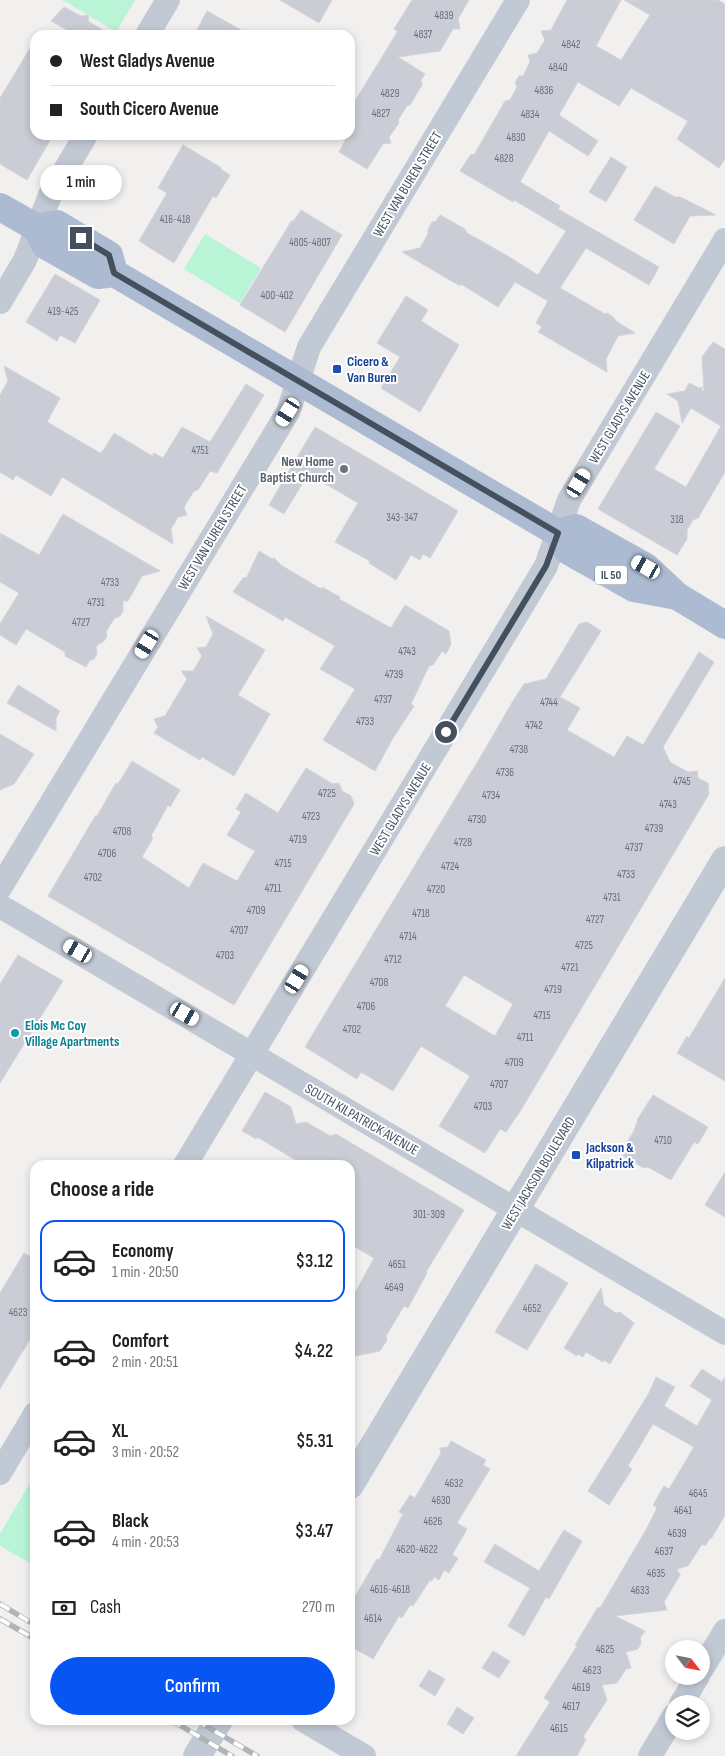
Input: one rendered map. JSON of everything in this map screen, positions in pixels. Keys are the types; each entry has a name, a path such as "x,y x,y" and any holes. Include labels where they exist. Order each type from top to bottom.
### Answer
{"main road":[{"name":"IL 50","path":"0,207 37,228 45,246 98,275 114,273 558,533 566,550 634,588 677,596 725,625"}],"street":[{"path":"149,30 168,0"},
{"name":"WEST VAN BUREN STREET","path":"0,888 288,412 309,347 518,0"},
{"path":"0,302 26,260 50,195 83,140"},
{"name":"WEST GLADYS AVENUE","path":"188,1160 546,566 569,500 725,240"},
{"name":"WEST JACKSON BOULEVARD","path":"355,1477 725,860"},
{"name":"SOUTH KILPATRICK AVENUE","path":"0,906 725,1333"},
{"path":"0,1473 30,1422"},
{"path":"710,1655 725,1630"},
{"path":"177,1756 195,1725"},
{"path":"197,1756 216,1725"},
{"path":"311,1725 364,1756"},
{"path":"650,1756 665,1731"}],"green space":[{"path":"63,0 135,0 117,30 113,30"},
{"path":"205,234 261,268 240,303 184,269"},
{"path":"30,1483 30,1563 0,1546 0,1534"}],"building":[{"path":"280,0 332,0 319,23"},
{"path":"412,0 469,0 458,19 460,29 453,29 440,51 398,57 425,74 421,80 422,85 398,120 399,123 389,137 391,143 383,144 367,169 339,152 345,140 355,140 355,101 398,31 394,29"},
{"path":"567,0 621,0 596,46 621,60 650,15 624,0 718,0 725,4 725,159 719,168 677,139 688,121 631,88 619,106 578,82 559,115 598,141 588,156 549,131 520,182 560,206 558,209 659,267 649,285 586,248 560,288 605,314 607,313 635,333 618,336 606,359 607,372 538,332 542,327 536,323 548,301 515,282 498,307 461,284 460,286 402,252 420,248 432,222 436,221 440,215 538,275 566,231 460,171 471,154 474,155 505,101 510,100 517,87 515,83 519,76 523,76 530,62 528,55 537,53 545,40 541,31 551,30"},
{"path":"64,7 81,16 88,15 89,22 103,30 67,30 51,21"},
{"path":"207,11 241,30 197,30"},
{"path":"30,48 30,140 50,140 27,180 0,164 0,98"},
{"path":"183,145 230,175 216,198 213,196 174,263 139,241 167,193 158,188"},
{"path":"611,157 627,167 606,202 589,192"},
{"path":"655,186 716,215 690,216 674,244 634,220"},
{"path":"301,210 342,235 285,332 240,305 292,220 293,222"},
{"path":"55,274 100,300 75,343 60,335 57,341 26,322"},
{"path":"406,296 428,310 421,321 459,345 420,412 381,388 400,357 377,343"},
{"path":"713,342 725,349 725,472 698,518 693,520 687,530 687,539 677,555 598,509 656,412 680,426 654,469 686,487 721,426 691,408 682,423 678,401 667,394 685,391 689,383 699,388 703,387 701,390 704,391 702,357"},
{"path":"4,366 60,398 47,422 100,453 114,433 152,456 154,453 163,458 182,427 210,442 246,384 264,395 217,473 210,471 184,507 187,515 178,517 171,529 173,544 62,477 51,496 16,475 13,480 0,472 0,395 8,381"},
{"path":"315,427 458,511 430,558 423,554 420,560 411,555 396,580 369,563 370,561 335,542 358,503 312,476 311,478 307,476 284,514 269,505"},
{"path":"63,514 160,571 142,576 128,601 123,601 123,611 110,625 104,641 96,646 97,654 86,667 65,656 65,652 26,629 16,645 0,635 0,624 19,593 0,582 0,533 39,555"},
{"path":"259,551 272,559 274,558 281,565 321,589 322,587 340,597 339,599 391,628 405,605 449,631 451,644 446,654 442,651 433,665 429,666 411,704 414,706 393,738 375,771 323,740 355,689 320,669 335,646 285,617 283,621 233,592 243,578 247,577"},
{"path":"206,616 265,650 238,695 270,714 234,776 202,757 200,760 154,733 158,727 154,719 165,716 187,679 181,671 193,671 202,656 197,648 206,647 213,634"},
{"path":"587,622 601,631 560,697 580,708 567,730 614,757 627,736 643,745 699,652 714,662 663,747 670,762 688,772 697,771 698,778 708,783 709,794 521,1110 506,1132 500,1129 485,1153 439,1126 470,1076 421,1046 393,1091 361,1072 357,1079 305,1047 524,684 546,679 579,624","holes":["464,975 513,1004 495,1036 445,1006"]},
{"path":"18,685 60,711 56,718 56,731 7,703"},
{"path":"0,734 34,754 14,784 0,790"},
{"path":"132,761 180,790 170,807 168,805 142,857 189,888 203,863 237,881 255,851 227,835 241,812 236,809 246,793 278,813 306,768 333,784 339,783 342,791 351,796 354,804 234,1005 48,896 96,815"},
{"name":"Elois Mc Coy Village Apartments","path":"18,955 63,981 0,1083 0,984"},
{"path":"725,978 725,1081 677,1053 687,1036 689,1038"},
{"path":"265,1092 291,1107 296,1124 306,1122 330,1136 336,1134 464,1210 426,1272 408,1308 404,1306 386,1336 387,1340 380,1351 355,1356 355,1293 374,1258 355,1247 355,1160 296,1160 257,1137 256,1139 242,1131"},
{"path":"653,1095 708,1127 698,1144 694,1142 671,1180 623,1156 627,1149 625,1145 633,1133 637,1120"},
{"path":"725,1172 725,1217 705,1205"},
{"path":"24,1253 30,1256 30,1339 0,1389 0,1293"},
{"path":"536,1264 568,1283 527,1350 495,1332"},
{"path":"601,1288 604,1305 616,1313 620,1312 634,1323 610,1364 586,1352 583,1357 578,1354 577,1356 564,1348"},
{"path":"702,1369 722,1382 725,1377 725,1515 711,1539 705,1546 702,1544 688,1566 677,1569 680,1575 664,1602 667,1610 615,1616 645,1631 640,1638 641,1643 638,1649 626,1652 631,1668 626,1669 617,1683 602,1685 607,1700 583,1737 586,1739 577,1756 516,1756 550,1702 544,1698 647,1528 657,1508 653,1505 664,1486 669,1489 694,1447 653,1424 628,1466 632,1469 609,1505 588,1491 649,1393 656,1377 675,1387 664,1406 697,1426 712,1400 690,1386"},
{"path":"451,1441 486,1460 483,1465 490,1469 457,1523 467,1529 452,1555 458,1558 449,1573 444,1570 439,1580 434,1577 432,1581 430,1580 413,1606 410,1605 402,1618 399,1616 373,1659 355,1649 355,1596 377,1559 379,1560 403,1514 399,1512 410,1495 415,1498 441,1453 440,1448 448,1447"},
{"path":"564,1530 582,1541 549,1599 546,1597 524,1636 508,1626 530,1588 484,1562 495,1544 539,1571"},
{"path":"493,1651 510,1661 499,1678 482,1668"},
{"path":"429,1670 445,1679 435,1696 419,1686"},
{"path":"457,1707 474,1718 463,1734 447,1724"}],"railway":[{"path":"0,1604 30,1622"},
{"path":"0,1619 30,1636"},
{"path":"179,1725 232,1756"},
{"path":"204,1725 257,1756"}],"place":[{"name":"Cicero & Van Buren","path":"337,369"},
{"name":"New Home Baptist Church","path":"344,469"},
{"name":"Elois Mc Coy Village Apartments","path":"15,1033"},
{"name":"Jackson & Kilpatrick","path":"576,1155"}],"route":[{"path":"81,238 109,255 114,273 558,533 546,566 446,732"}]}
